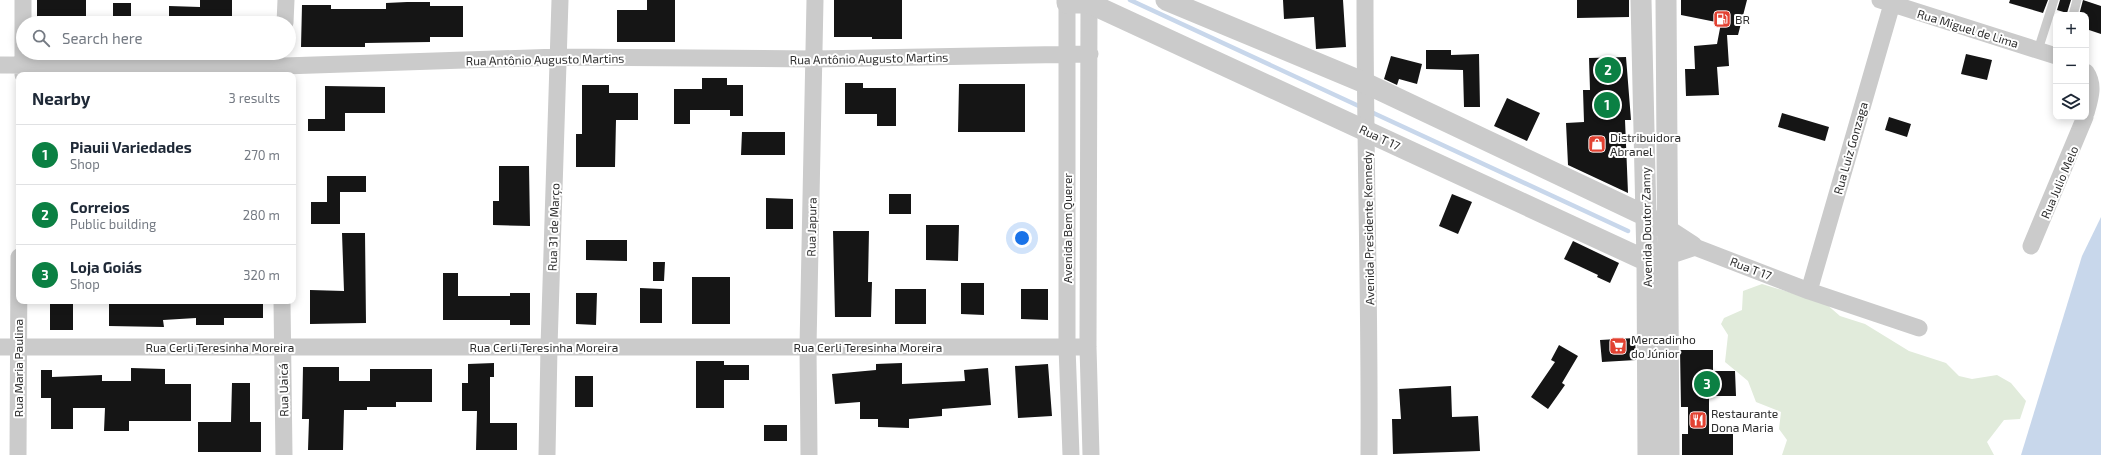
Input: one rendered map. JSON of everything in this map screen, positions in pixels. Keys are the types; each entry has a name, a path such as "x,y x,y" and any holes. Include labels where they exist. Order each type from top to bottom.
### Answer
{"street":[{"path":"23,0 23,16"},
{"path":"285,16 286,0"},
{"name":"Rua 31 de Março","path":"547,455 560,0"},
{"name":"Rua Japura","path":"809,455 808,347 815,0"},
{"name":"Rua T 17","path":"1166,0 1365,83 1646,216 1692,246 1809,291 1919,328"},
{"name":"Avenida Presidente Kennedy","path":"1365,0 1365,83 1370,341 1368,455"},
{"name":"Avenida Doutor Zanny","path":"1641,0 1647,261 1648,455"},
{"name":"Avenida Doutor Zanny","path":"1666,0 1669,252 1669,455"},
{"name":"Rua T 17","path":"1067,1 1089,2 1647,261"},
{"name":"Avenida Bem Querer","path":"1067,1 1067,347 1071,455"},
{"name":"Avenida Bem Querer","path":"1089,2 1088,347 1091,455"},
{"name":"Rua Miguel de Lima","path":"1886,2 2053,55"},
{"name":"Rua Luiz Gonzaga","path":"1809,291 1886,2"},
{"name":"Rua Antônio Augusto Martins","path":"0,65 23,70 284,65 559,57 815,59 1090,54"},
{"path":"2089,82 2092,96 2089,104"},
{"name":"Rua Julio Melo","path":"2031,246 2084,120"},
{"path":"1647,261 1669,252 1692,246"},
{"name":"Rua Maria Paulina","path":"18,304 18,455"},
{"name":"Rua Uaicá","path":"282,304 284,455"},
{"name":"Rua Cerli Teresinha Moreira","path":"0,347 1088,347"}],"lane":[{"path":"2038,50 2054,0"},
{"path":"2073,12 2077,0"}],"green space":[{"path":"1762,284 1825,303 1840,316 1865,324 1909,351 1946,363 1959,376 1972,379 1997,375 2011,383 2026,401 2020,419 2004,420 1987,442 1994,455 1782,455 1787,440 1779,429 1781,412 1756,402 1748,381 1725,362 1728,335 1721,324 1724,318 1742,310 1743,291"}],"water":[{"path":"2101,217 2101,455 2021,455 2082,256"}],"building":[{"path":"37,0 86,0 86,16 37,16"},
{"path":"200,0 232,0 232,16 169,16 169,6 200,7"},
{"path":"647,0 675,0 675,42 617,42 617,10 647,10"},
{"path":"834,0 902,0 902,39 834,37"},
{"path":"1283,0 1343,0 1346,47 1316,49 1314,17 1284,19"},
{"path":"1577,0 1629,0 1629,17 1577,18"},
{"path":"1681,0 1747,0 1738,35 1727,35 1729,66 1717,67 1719,95 1686,96 1685,69 1695,69 1694,46 1717,44 1721,23 1681,15"},
{"path":"2010,0 2048,0 2043,13 2009,3"},
{"path":"2060,0 2071,0 2067,12 2057,10"},
{"path":"2083,0 2101,6 2101,34 2089,30 2089,12 2080,12"},
{"path":"430,2 430,6 463,6 463,37 430,37 430,42 365,43 365,47 301,47 302,5 331,5 331,9 386,9 386,3"},
{"path":"113,3 131,3 131,16 113,16"},
{"path":"1426,50 1451,50 1451,55 1479,54 1480,107 1464,107 1463,70 1426,69"},
{"path":"1966,54 1992,60 1987,80 1961,74"},
{"path":"1391,56 1422,64 1417,84 1399,79 1397,85 1384,79"},
{"path":"1626,57 1631,120 1625,120 1628,193 1568,165 1566,123 1584,122 1583,90 1590,90 1589,58"},
{"path":"702,78 727,78 727,85 743,85 743,116 730,116 730,110 690,110 690,124 674,124 674,89 702,89"},
{"path":"845,83 863,83 863,88 896,88 896,126 877,126 877,114 845,114"},
{"path":"959,84 1025,84 1025,132 958,132"},
{"path":"582,85 609,85 609,93 638,93 638,120 616,120 615,167 576,167 576,134 582,134"},
{"path":"325,86 385,87 385,113 345,113 345,131 308,131 308,119 325,119"},
{"path":"1507,98 1540,113 1527,141 1494,126"},
{"path":"1782,113 1829,127 1825,141 1778,127"},
{"path":"1889,117 1911,124 1907,137 1885,130"},
{"path":"742,132 785,132 785,155 741,155"},
{"path":"499,166 529,166 530,226 493,225 493,201 499,201"},
{"path":"327,176 366,176 366,192 340,192 340,224 311,224 311,202 327,202"},
{"path":"889,194 911,194 911,214 889,214"},
{"path":"1452,194 1472,202 1458,234 1439,226"},
{"path":"766,198 793,199 793,229 766,229"},
{"path":"926,225 959,225 958,261 926,260"},
{"path":"833,231 869,231 868,282 872,282 871,317 835,317"},
{"path":"342,233 365,233 366,323 310,324 310,290 344,291"},
{"path":"586,240 627,240 627,261 586,260"},
{"path":"1573,241 1619,263 1610,283 1597,277 1598,275 1564,259"},
{"path":"653,262 665,262 664,281 653,281"},
{"path":"443,273 458,273 458,296 510,296 510,293 530,293 530,325 510,325 510,320 443,320"},
{"path":"692,277 730,277 730,324 692,324"},
{"path":"961,283 984,283 984,315 961,314"},
{"path":"640,288 662,289 662,323 640,323"},
{"path":"895,289 926,289 926,324 895,324"},
{"path":"1021,289 1048,289 1048,320 1021,319"},
{"path":"576,293 597,293 596,325 576,324"},
{"path":"50,304 73,304 73,330 50,330"},
{"path":"109,304 263,304 263,318 224,318 224,325 196,325 196,318 163,320 164,327 109,326"},
{"name":"Mercadinho do Júnior","path":"1635,338 1636,360 1602,362 1600,340"},
{"path":"1559,345 1578,356 1562,383 1565,385 1548,409 1531,397 1555,362 1551,360"},
{"path":"1680,350 1713,350 1713,371 1735,371 1736,396 1709,396 1709,434 1733,434 1733,455 1682,455 1682,434 1688,434 1688,407 1681,407"},
{"path":"696,361 724,361 724,365 749,365 749,380 724,380 724,408 696,408"},
{"path":"494,363 494,377 490,377 490,423 517,423 517,450 476,450 477,411 462,411 462,383 468,383 468,364"},
{"path":"902,363 902,384 965,381 964,370 988,368 991,405 942,409 942,416 909,419 909,428 878,427 878,419 860,419 860,402 835,404 832,374 876,370 876,364"},
{"path":"1048,364 1052,416 1018,418 1015,366"},
{"path":"303,367 339,367 339,381 370,381 370,369 432,369 432,402 396,402 396,407 367,407 367,410 344,410 343,450 308,450 309,419 302,419"},
{"path":"131,368 165,369 165,384 191,384 191,421 129,421 129,431 104,431 105,408 73,408 73,429 51,429 51,398 41,398 41,370 52,370 52,377 102,375 102,381 131,381"},
{"path":"575,376 593,376 593,407 575,407"},
{"path":"232,383 250,383 250,422 261,422 261,452 198,452 198,422 231,422"},
{"path":"1451,386 1452,417 1478,416 1480,451 1393,454 1392,419 1401,419 1399,389"},
{"path":"764,425 787,425 787,441 764,441"}],"waterway":[{"path":"1130,0 1363,108"},
{"path":"1369,111 1628,231"}],"place":[{"name":"BR","path":"1722,19"},
{"name":"Correios","path":"1608,70"},
{"name":"Piauii Variedades","path":"1607,105"},
{"name":"Distribuidora Abranel","path":"1597,144"},
{"name":"Mercadinho do Júnior","path":"1618,346"},
{"name":"Loja Goiás","path":"1707,384"},
{"name":"Restaurante Dona Maria","path":"1698,420"}]}
